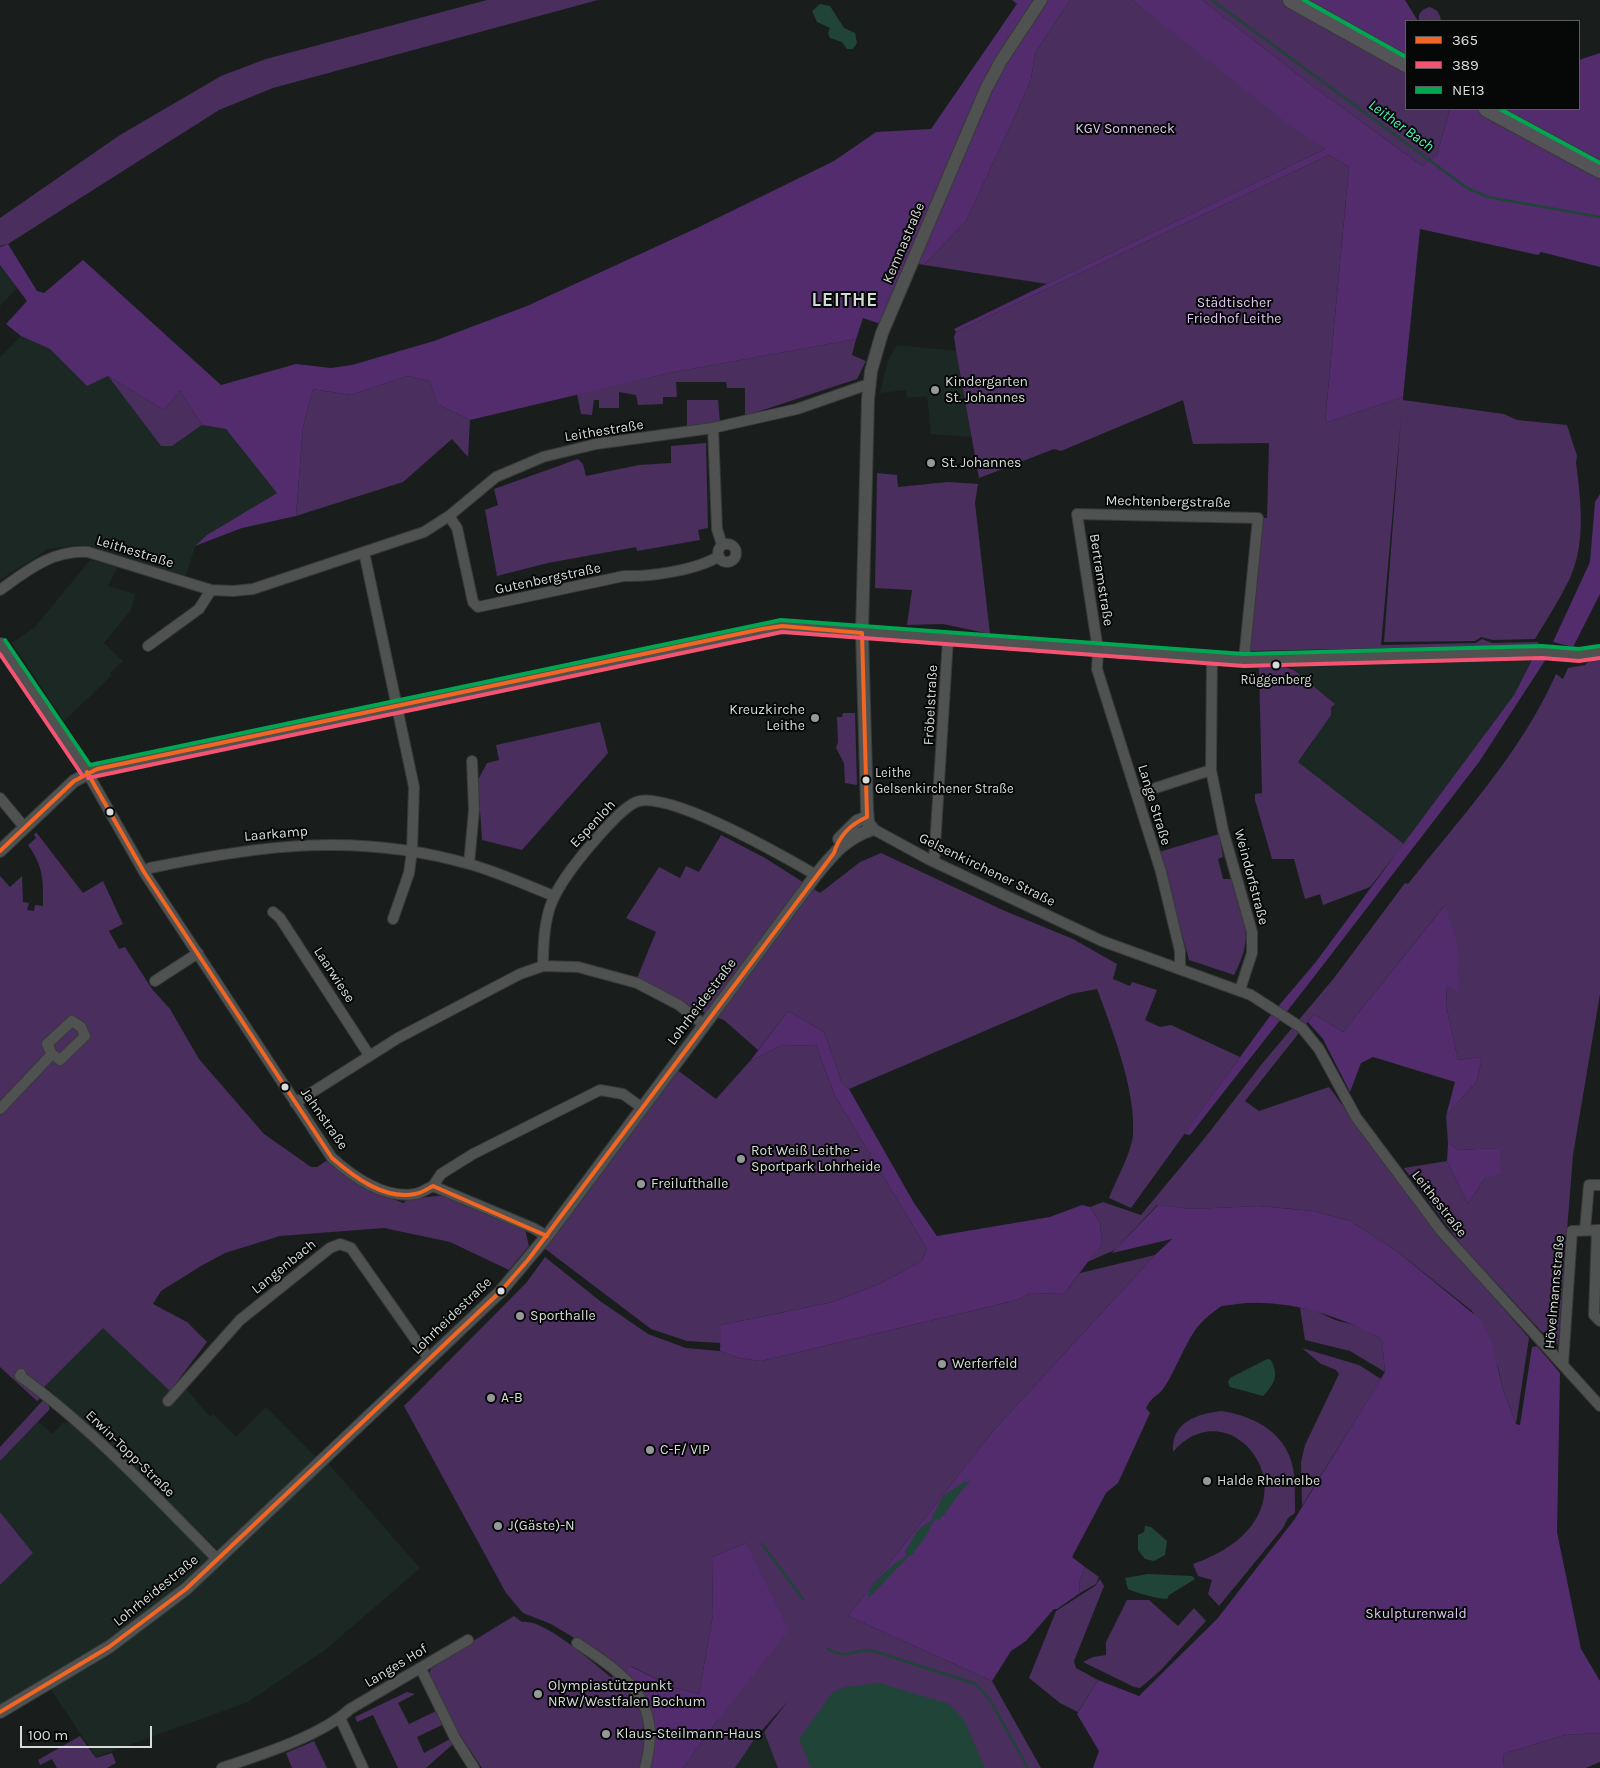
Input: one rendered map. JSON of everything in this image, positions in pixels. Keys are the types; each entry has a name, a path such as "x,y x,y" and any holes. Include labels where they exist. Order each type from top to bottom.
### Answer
{"main road":[{"path":"1291,0 1405,63"},
{"path":"1489,110 1600,170"}],"street":[{"name":"Kemnastraße","path":"862,633 869,384 882,333 976,112 1001,61 1038,2"},
{"name":"Leithestraße","path":"0,590 50,557 72,551 88,552 212,590 253,589 424,532 449,516 496,477 542,457 596,444 713,428 798,409 869,384"},
{"name":"Gutenbergstraße","path":"713,428 717,529 722,545"},
{"name":"Mechtenbergstraße","path":"1077,514 1258,518 1244,660"},
{"name":"Bertramstraße","path":"1077,514 1098,650"},
{"name":"Gutenbergstraße","path":"449,516 457,528 473,602 478,607 624,576 640,577 708,562 719,556"},
{"name":"Gutenbergstraße","path":"722,545 730,545 735,551 735,555 728,561 724,561 719,556 718,550 722,545"},
{"path":"364,552 414,787 412,851 406,884 393,919"},
{"path":"148,646 199,609 212,590"},
{"path":"0,851 70,785 87,772 782,626 1244,660 1532,653 1579,655 1600,652"},
{"path":"862,633 870,823"},
{"name":"Fröbelstraße","path":"934,862 948,639"},
{"name":"Jahnstraße","path":"0,643 87,772 144,872 332,1158 374,1187 404,1194 416,1194 433,1186 441,1174 472,1154 600,1090 623,1094 641,1108"},
{"name":"Lange Straße","path":"1098,650 1097,670 1137,794 1171,911 1180,951 1180,969"},
{"name":"Weindorfstraße","path":"1212,658 1211,770 1223,830 1252,932 1252,953 1240,990"},
{"path":"469,864 474,820 472,761"},
{"path":"1137,794 1211,770"},
{"path":"0,798 25,828"},
{"name":"Espenloh","path":"543,966 543,933 554,896 594,841 628,807 641,801 655,801 698,815 759,842 816,874"},
{"name":"Lohrheidestraße","path":"0,1712 109,1647 163,1608 218,1560 500,1292 547,1236 816,874 834,853 870,823"},
{"name":"Gelsenkirchener Straße","path":"870,823 934,862 1102,941 1240,990 1274,1008"},
{"name":"Laarkamp","path":"144,872 150,868 279,846 362,845 412,851 469,864 554,896"},
{"name":"Laarwiese","path":"274,912 280,918 369,1055"},
{"path":"155,980 198,953"},
{"path":"295,1103 369,1055 520,974 543,966 578,967 637,983 679,1006 703,1024"},
{"name":"Leithestraße","path":"1274,1008 1309,1035 1319,1049 1356,1117 1442,1232 1600,1406"},
{"path":"0,1109 52,1054"},
{"name":"Hövelmannstraße","path":"1585,1230 1589,1185 1600,1185"},
{"path":"433,1186 533,1228 547,1236"},
{"path":"1599,1230 1598,1283 1594,1315 1600,1321"},
{"name":"Hövelmannstraße","path":"1563,1366 1572,1231 1599,1230"},
{"name":"Langenbach","path":"168,1401 240,1320 330,1248 340,1244 351,1248 429,1359"},
{"name":"Erwin-Topp-Straße","path":"22,1374 20,1376 51,1398 114,1456 218,1560"},
{"name":"Langes Hof","path":"222,1768 248,1764 340,1718 350,1710 468,1640"},
{"path":"577,1642 614,1668 633,1686 643,1700 647,1710 650,1733 650,1746 645,1768"},
{"path":"421,1669 455,1738 474,1768"},
{"path":"340,1718 363,1768"}],"shaded area":[{"path":"820,4 830,6 844,28 855,33 857,43 853,49 847,49 842,42 830,38 828,33 830,28 817,22 812,11"},
{"path":"0,265 17,288 0,306"},
{"path":"21,336 50,349 87,386 108,376 161,446 172,446 202,425 226,429 278,493 207,535 195,546 186,576 91,546 77,545 48,549 0,580 0,357"},
{"name":"Kindergarten St. Johannes","path":"897,345 956,351 972,437 931,434 927,396 907,398 906,390 880,393 888,361"},
{"path":"90,560 118,567 108,586 135,594 131,610 104,643 123,661 110,673 112,675 64,721 12,643 35,627"},
{"path":"1533,658 1514,695 1404,844 1298,762 1311,745 1335,704 1287,664"},
{"path":"103,1327 170,1390 178,1379 210,1417 213,1414 236,1437 266,1407 316,1457 219,1551 45,1386"},
{"path":"1267,1359 1271,1360 1275,1375 1273,1383 1263,1396 1230,1387 1228,1382 1230,1378"},
{"path":"38,1421 52,1434 63,1423 74,1423 212,1558 183,1586 125,1631 0,1707 0,1585 33,1553 0,1512 0,1461"},
{"path":"327,1462 420,1568 325,1650 248,1702 96,1757 50,1688 85,1668"},
{"path":"965,1481 970,1482 939,1520 932,1517 943,1496"},
{"path":"928,1522 931,1523 926,1536 912,1555 907,1556 905,1552 917,1531"},
{"path":"1145,1526 1151,1527 1167,1541 1165,1555 1154,1561 1145,1559 1138,1550 1138,1535 1144,1532"},
{"path":"901,1559 903,1561 901,1565 868,1597 868,1593 875,1583"},
{"path":"1148,1574 1192,1576 1195,1579 1169,1595 1167,1599 1147,1596 1128,1589 1125,1578"},
{"path":"879,1683 949,1704 964,1720 985,1768 811,1768 799,1739 833,1692 846,1687"},
{"path":"764,1732 778,1768 735,1768 756,1737"}],"green space":[{"path":"487,0 598,0 273,88 219,110 8,244 0,246 0,218 120,135 221,76 266,59"},
{"path":"1012,0 1070,0 1035,53 1031,79 1022,101 966,221 924,265 907,262 881,324 863,318 856,339 669,373 470,420 437,404 430,381 408,376 351,395 313,389 303,427 296,516 242,528 195,546 207,535 277,493 226,429 202,425 180,391 164,410 108,376 87,386 50,349 21,336 6,324 27,301 0,265 0,247 8,244 37,291 44,293 83,260 221,385 296,364 331,368 352,365 434,341 527,306 699,227 834,161 876,132 931,129 1017,4"},
{"name":"KGV Sonneneck","path":"1070,0 1132,0 1325,149 1047,284 924,265 966,221 1022,101 1031,79 1035,53"},
{"path":"1132,0 1202,0 1310,84 1422,166 1437,155 1450,110 1487,110 1600,171 1600,267 1541,252 1538,255 1420,229 1403,397 1325,423 1349,167 1329,155 956,332 954,329 1325,149 1284,121"},
{"path":"1202,0 1289,0 1405,65 1405,110 1450,110 1437,155 1422,166 1310,84"},
{"path":"1294,0 1405,0 1417,20 1405,20 1405,61"},
{"path":"1429,7 1434,9 1438,12 1441,20 1419,20 1419,16 1424,9"},
{"path":"1600,53 1600,169 1494,110 1580,110 1580,60"},
{"name":"Städtischer Friedhof Leithe","path":"1329,155 1349,167 1325,423 1403,397 1403,400 1504,414 1517,420 1567,425 1577,456 1581,521 1575,565 1558,601 1535,639 1493,640 1481,637 1475,641 1384,642 1401,418 1381,645 1476,643 1482,639 1492,643 1538,642 1539,645 1250,651 1263,518 1267,518 1269,443 1193,444 1183,400 1061,451 1054,449 979,478 956,351 954,336 956,332"},
{"path":"856,339 852,355 866,361 857,379 745,416 745,388 727,388 726,382 676,382 677,397 663,397 663,404 638,405 636,395 619,392 619,408 599,408 599,400 594,400 592,415 581,414 577,394 669,373"},
{"path":"108,376 164,410 180,391 202,425 172,446 161,446"},
{"path":"408,376 430,381 437,404 470,420 468,457 452,439 403,482 296,516 303,427 313,389 351,395"},
{"path":"687,400 718,400 720,423 687,428"},
{"path":"706,443 708,528 698,530 700,540 637,551 636,547 548,563 497,576 485,510 498,505 494,489 578,459 583,464 586,476 639,465 671,463 671,446"},
{"path":"877,473 897,475 898,487 948,482 978,484 975,503 990,634 943,624 907,625 912,590 875,588"},
{"path":"1600,494 1600,594 1573,647 1553,642 1590,562 1595,502"},
{"path":"1533,658 1546,659 1479,762 1190,1135 1184,1134 1270,1016 1315,963 1514,695"},
{"path":"1600,658 1600,994 1573,1155 1558,1345 1540,1330 1462,1246 1404,1168 1447,1161 1468,1204 1485,1178 1500,1148 1458,1150 1448,1143 1446,1116 1477,1081 1482,1057 1458,1060 1446,1005 1447,986 1459,991 1444,906 1343,1032 1314,1014 1245,1101 1259,1111 1329,1087 1427,1219 1529,1338 1516,1424 1503,1390 1498,1367 1472,1311 1398,1252 1350,1221 1313,1211 1259,1206 1191,1209 1157,1205 1115,1250 1085,1263 1102,1243 1100,1223 1090,1207 1103,1202 1141,1215 1208,1134 1261,1065 1334,978 1405,883 1408,884 1489,784 1526,731 1556,674 1563,679 1568,668 1585,665 1591,659"},
{"path":"1285,667 1294,670 1335,704 1331,708 1331,715 1298,762 1404,844 1370,887 1323,905 1320,894 1305,899 1294,859 1272,859 1255,800 1255,794 1262,793 1259,668"},
{"path":"843,713 855,713 857,785 845,783 844,763 836,748 838,742 837,717 842,717"},
{"path":"600,722 608,753 522,850 482,840 478,780 487,763 499,760 496,745"},
{"path":"36,832 83,893 103,881 123,924 109,931 119,949 125,947 152,989 170,1009 199,1059 264,1134 311,1167 317,1167 326,1161 356,1183 403,1203 409,1199 445,1195 525,1229 529,1246 509,1270 450,1242 384,1228 280,1236 225,1253 161,1291 153,1304 187,1322 207,1342 170,1391 103,1328 45,1386 43,1396 37,1401 0,1367 0,876 10,887 22,876 23,902 29,903 27,910 34,911 35,905 43,906 40,867 28,845 36,838 34,835"},
{"path":"1219,834 1223,857 1218,859 1223,879 1233,879 1246,928 1244,949 1234,975 1189,960 1159,852"},
{"path":"721,835 765,858 820,893 860,862 881,853 1005,911 1073,939 1117,964 1113,979 1130,986 1132,982 1157,990 1145,1020 1160,1027 1171,1025 1240,1057 1131,1208 1109,1198 1130,1149 1133,1134 1133,1117 1122,1060 1097,989 1071,994 849,1089 842,1083 824,1032 788,1011 758,1050 724,1020 698,1010 637,978 656,932 626,918 659,867 680,878 686,866 699,872"},
{"path":"1445,905 1457,941 1459,992 1447,986 1446,1005 1458,1060 1482,1057 1477,1081 1446,1116 1455,1082 1373,1057 1361,1063 1350,1092 1323,1039 1308,1022 1314,1014 1343,1032"},
{"path":"788,1011 824,1032 842,1083 849,1089 914,1203 937,1236 1050,1217 1082,1205 1090,1207 1100,1223 1102,1243 1064,1294 1031,1293 1017,1300 761,1361 739,1358 720,1351 721,1325 833,1302 879,1284 922,1261 927,1249 835,1096 816,1045 780,1046 750,1061"},
{"name":"Rot Weiß Leithe - Sportpark Lohrheide","path":"816,1045 835,1096 927,1249 922,1261 879,1284 833,1302 721,1325 721,1343 687,1341 651,1329 544,1248 676,1069 716,1099 750,1061 780,1046"},
{"path":"1448,1143 1458,1150 1500,1148 1501,1174 1485,1178 1468,1204 1447,1161"},
{"name":"Skulpturenwald","path":"1158,1205 1191,1209 1259,1206 1313,1211 1350,1221 1398,1252 1481,1320 1492,1343 1503,1390 1516,1424 1520,1425 1532,1347 1537,1346 1560,1373 1557,1532 1581,1649 1600,1681 1600,1733 1565,1735 1503,1754 1504,1768 1093,1768 1099,1751 1077,1714 1098,1680 1139,1696 1217,1619 1294,1520 1385,1372 1382,1339 1331,1316 1293,1306 1255,1303 1222,1306 1198,1326 1187,1343 1168,1381 1161,1392 1150,1401 1146,1408 1150,1413 1118,1483 1106,1493 1072,1557 1085,1567 1079,1582 1080,1593 1057,1609 1054,1609 1026,1641 1011,1651 992,1681 848,1616 993,1431 1155,1255 1172,1239 1112,1253"},
{"path":"1155,1255 993,1431 848,1616 992,1681 1041,1768 778,1768 764,1732 788,1701 756,1737 735,1768 683,1768 718,1720 746,1543 712,1557 713,1615 699,1694 675,1688 631,1666 625,1675 598,1652 551,1624 523,1613 506,1593 404,1406 527,1282 545,1257 600,1301 648,1334 686,1348 720,1351 739,1358 761,1361 1017,1300 1031,1293 1064,1294 1080,1273"},
{"path":"1300,1308 1314,1310 1335,1320 1359,1326 1382,1339 1385,1372 1350,1351 1305,1340"},
{"path":"1302,1348 1359,1365 1381,1379 1302,1506 1301,1462 1305,1445 1339,1374 1336,1370 1321,1364"},
{"path":"45,1398 50,1409 0,1461 0,1447"},
{"path":"1221,1411 1247,1417 1258,1423 1278,1438 1286,1448 1294,1474 1295,1513 1288,1518 1283,1528 1219,1606 1208,1594 1212,1580 1198,1576 1193,1564 1235,1542 1258,1516 1265,1488 1259,1463 1243,1443 1222,1432 1197,1434 1173,1452 1176,1433 1187,1421 1203,1414"},
{"path":"0,1512 33,1553 0,1585"},
{"path":"746,1543 789,1630 683,1768 647,1768 652,1732 625,1675 630,1666 675,1688 699,1694 713,1615 712,1557"},
{"path":"1085,1567 1099,1577 1096,1584 1080,1593 1079,1582"},
{"path":"1100,1579 1104,1586 1074,1661 1076,1668 1098,1680 1078,1712 1060,1703 1029,1678 1056,1611 1095,1586"},
{"path":"1127,1600 1149,1600 1178,1626 1194,1608 1206,1621 1160,1671 1140,1688 1134,1687 1083,1662 1093,1657 1106,1655 1106,1642"},
{"name":"Olympiastützpunkt NRW/Westfalen Bochum","path":"514,1616 522,1622 543,1627 555,1634 612,1678 613,1670 641,1701 648,1746 643,1768 482,1768 458,1732 429,1674 432,1666"},
{"path":"407,1692 415,1694 398,1703 409,1724 436,1711 442,1725 417,1737 424,1753 450,1739 453,1744 426,1768 398,1768 373,1715 357,1722 355,1717"},
{"path":"1600,1733 1600,1762 1586,1768 1504,1768 1503,1754 1565,1735"},
{"path":"80,1736 96,1758 112,1753 116,1763 107,1768 57,1768 52,1759 40,1765 38,1760"},
{"path":"314,1741 327,1768 292,1768 286,1753"}],"waterway":[{"name":"Leither Bach","path":"1212,0 1467,188 1488,197 1600,217"},
{"path":"931,1523 934,1519"},
{"path":"762,1544 803,1599"},
{"path":"903,1561 907,1556"},
{"path":"828,1649 840,1654 870,1650 976,1684 990,1700 1028,1768"}],"transit line":[{"name":"NE13","path":"1304,0 1405,56"},
{"name":"NE13","path":"1502,110 1600,163"},
{"name":"NE13","path":"5,640 90,765 781,620 1244,654 1542,646 1579,649 1599,646"},
{"name":"365","path":"0,851 74,781 97,769 762,629 782,626 862,633 867,817 856,823 842,836 834,853 528,1260 500,1292 186,1589 109,1647 0,1712"},
{"name":"389","path":"88,778 782,632 1244,666 1542,658 1579,661 1600,658"},
{"name":"389","path":"0,654 82,775"},
{"name":"365","path":"87,772 144,872 332,1158 360,1179 392,1194 418,1193 433,1186 547,1236"}],"place":[{"name":"Kindergarten St. Johannes","path":"935,390"},
{"name":"St. Johannes","path":"931,463"},
{"name":"Rüggenberg","path":"1276,665"},
{"name":"Kreuzkirche Leithe","path":"815,718"},
{"name":"Leithe Gelsenkirchener Straße","path":"866,780"},
{"name":"Rot Weiß Leithe - Sportpark Lohrheide","path":"741,1159"},
{"name":"Freilufthalle","path":"641,1184"},
{"name":"Sporthalle","path":"520,1316"},
{"name":"Werferfeld","path":"942,1364"},
{"name":"A-B","path":"491,1398"},
{"name":"C-F/ VIP","path":"650,1450"},
{"name":"Halde Rheinelbe","path":"1207,1481"},
{"name":"J(Gäste)-N","path":"498,1526"},
{"name":"Olympiastützpunkt NRW/Westfalen Bochum","path":"538,1694"},
{"name":"Klaus-Steilmann-Haus","path":"606,1734"}],"district":[{"name":"LEITHE","path":"845,301"}]}
